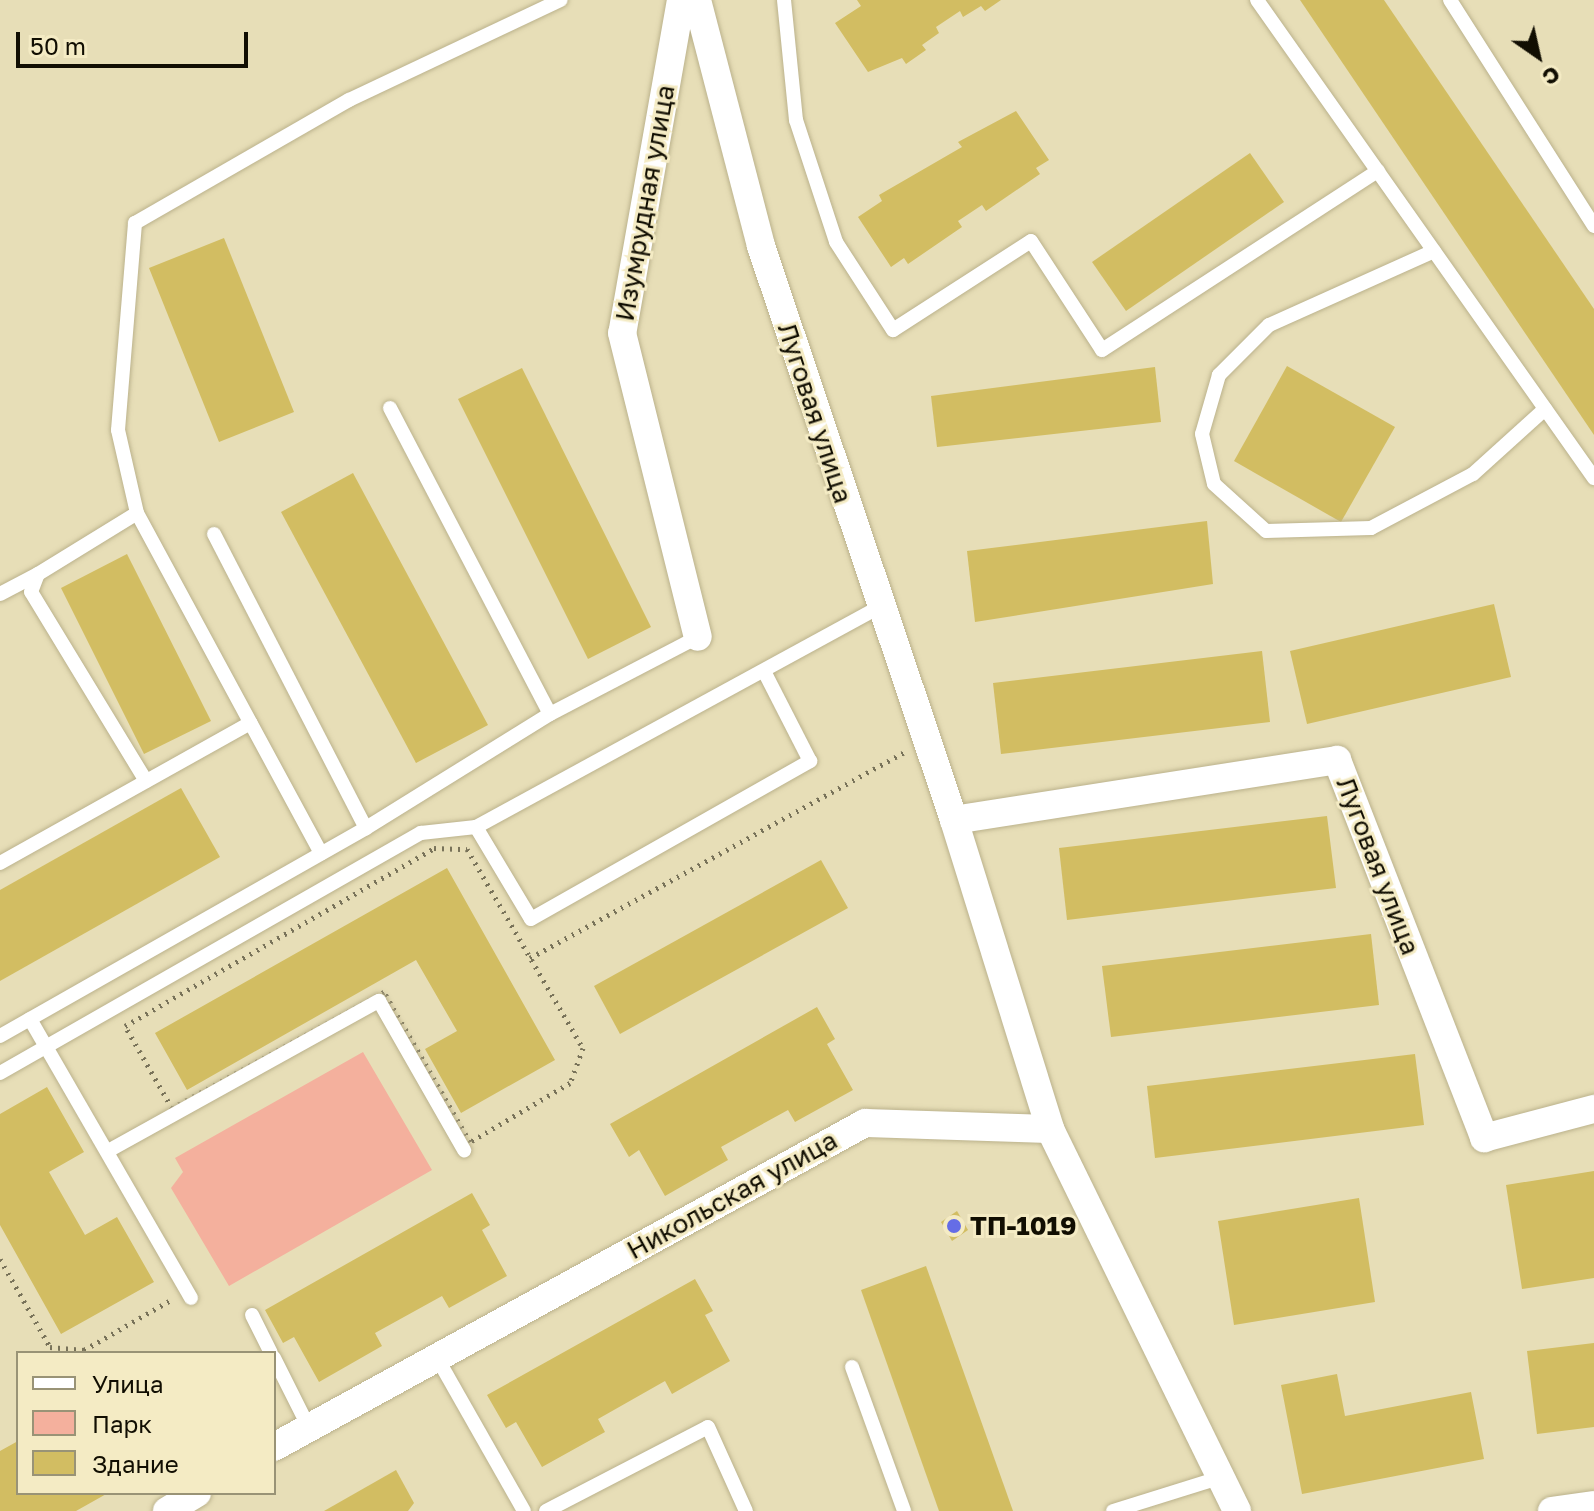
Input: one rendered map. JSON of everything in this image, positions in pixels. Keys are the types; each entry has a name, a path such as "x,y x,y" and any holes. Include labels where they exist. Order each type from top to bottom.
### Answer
{"street":[{"name":"Изумрудная улица","path":"681,0 622,333 698,637"},
{"name":"Луговая улица","path":"697,0 761,246 954,820 1050,1129 1237,1511"},
{"name":"Луговая улица","path":"954,820 1337,760 1484,1138 1594,1109"},
{"name":"Никольская улица","path":"276,1446 865,1123 1050,1129"},
{"path":"167,1511 194,1495"},
{"path":"1552,1511 1594,1505"}],"lane":[{"path":"321,853 137,513 118,430 135,223 349,100 561,0"},
{"path":"784,0 796,120 836,242 893,330 1031,241 1102,350 1378,171"},
{"path":"1257,0 1594,478"},
{"path":"1450,0 1594,226"},
{"path":"1434,251 1269,325 1219,375 1202,434 1214,484 1266,531 1371,528 1473,474 1545,409"},
{"path":"390,408 550,714"},
{"path":"0,594 137,513"},
{"path":"214,534 366,828"},
{"path":"38,574 31,592 146,781"},
{"path":"0,1073 421,833 476,827 880,607"},
{"path":"0,1036 366,828 550,714 698,637"},
{"path":"476,827 531,919 810,761 764,671"},
{"path":"0,863 250,723"},
{"path":"108,1151 379,1001 464,1150"},
{"path":"30,1019 108,1151 184,1297"},
{"path":"252,1315 270,1351"},
{"path":"436,1356 524,1511"},
{"path":"276,1362 308,1426"},
{"path":"852,1367 904,1511"},
{"path":"546,1511 708,1427 746,1511"},
{"path":"1113,1511 1219,1478"}],"path":[{"path":"530,958 927,740"},
{"path":"0,1259 50,1347 84,1350 184,1297"}],"green space":[{"path":"363,1052 432,1170 229,1286 171,1188 183,1172 175,1158"}],"building":[{"path":"857,0 1001,0 985,11 981,6 963,17 960,11 936,27 939,33 922,45 926,50 906,64 902,58 868,72 835,23 861,6"},
{"path":"1300,0 1384,0 1594,309 1594,435"},
{"path":"1016,111 1049,160 1036,168 1040,174 986,211 982,205 958,221 962,227 908,264 904,258 891,267 858,217 882,201 879,195 962,147 958,142"},
{"path":"1250,153 1284,202 1126,311 1092,262"},
{"path":"224,238 294,412 219,442 149,268"},
{"path":"1287,366 1395,427 1341,522 1234,461"},
{"path":"1155,367 1161,422 937,447 931,396"},
{"path":"522,368 651,627 588,659 458,399"},
{"path":"353,473 488,725 416,763 281,512"},
{"path":"1207,521 1213,584 975,622 967,551"},
{"path":"127,554 211,721 144,754 61,588"},
{"path":"1494,604 1511,677 1307,724 1290,651"},
{"path":"1262,651 1270,722 1001,754 993,683"},
{"path":"181,788 220,857 0,981 0,890"},
{"path":"1327,816 1336,888 1067,920 1059,848"},
{"path":"821,860 848,908 620,1034 594,986"},
{"path":"447,868 555,1060 461,1113 425,1049 457,1031 416,960 187,1090 155,1033"},
{"path":"1371,934 1379,1005 1111,1037 1102,966"},
{"path":"817,1007 835,1039 827,1044 853,1090 795,1122 788,1110 721,1147 728,1160 665,1196 639,1150 629,1157 610,1124"},
{"path":"1415,1054 1424,1125 1155,1158 1147,1086"},
{"path":"47,1087 84,1152 49,1172 85,1235 117,1217 154,1282 61,1334 0,1225 0,1114"},
{"path":"1594,1171 1594,1278 1522,1289 1506,1185"},
{"path":"472,1193 490,1225 482,1230 507,1276 449,1308 442,1296 375,1333 382,1346 319,1382 294,1337 283,1343 265,1310"},
{"path":"1359,1198 1375,1302 1234,1325 1218,1221"},
{"name":"ТП-1019","path":"957,1211 968,1230 952,1241 941,1222"},
{"path":"926,1266 1013,1511 939,1511 861,1290"},
{"path":"695,1279 713,1311 705,1315 730,1361 672,1394 665,1381 598,1419 605,1432 542,1467 516,1422 506,1428 487,1395"},
{"path":"1594,1343 1594,1427 1537,1434 1527,1351"},
{"path":"1337,1374 1345,1416 1471,1392 1484,1459 1302,1494 1281,1385"},
{"path":"16,1442 16,1495 104,1495 76,1511 0,1511 0,1451"},
{"path":"396,1470 414,1503 408,1511 324,1511"}],"place":[{"name":"ТП-1019","path":"954,1226"}]}
